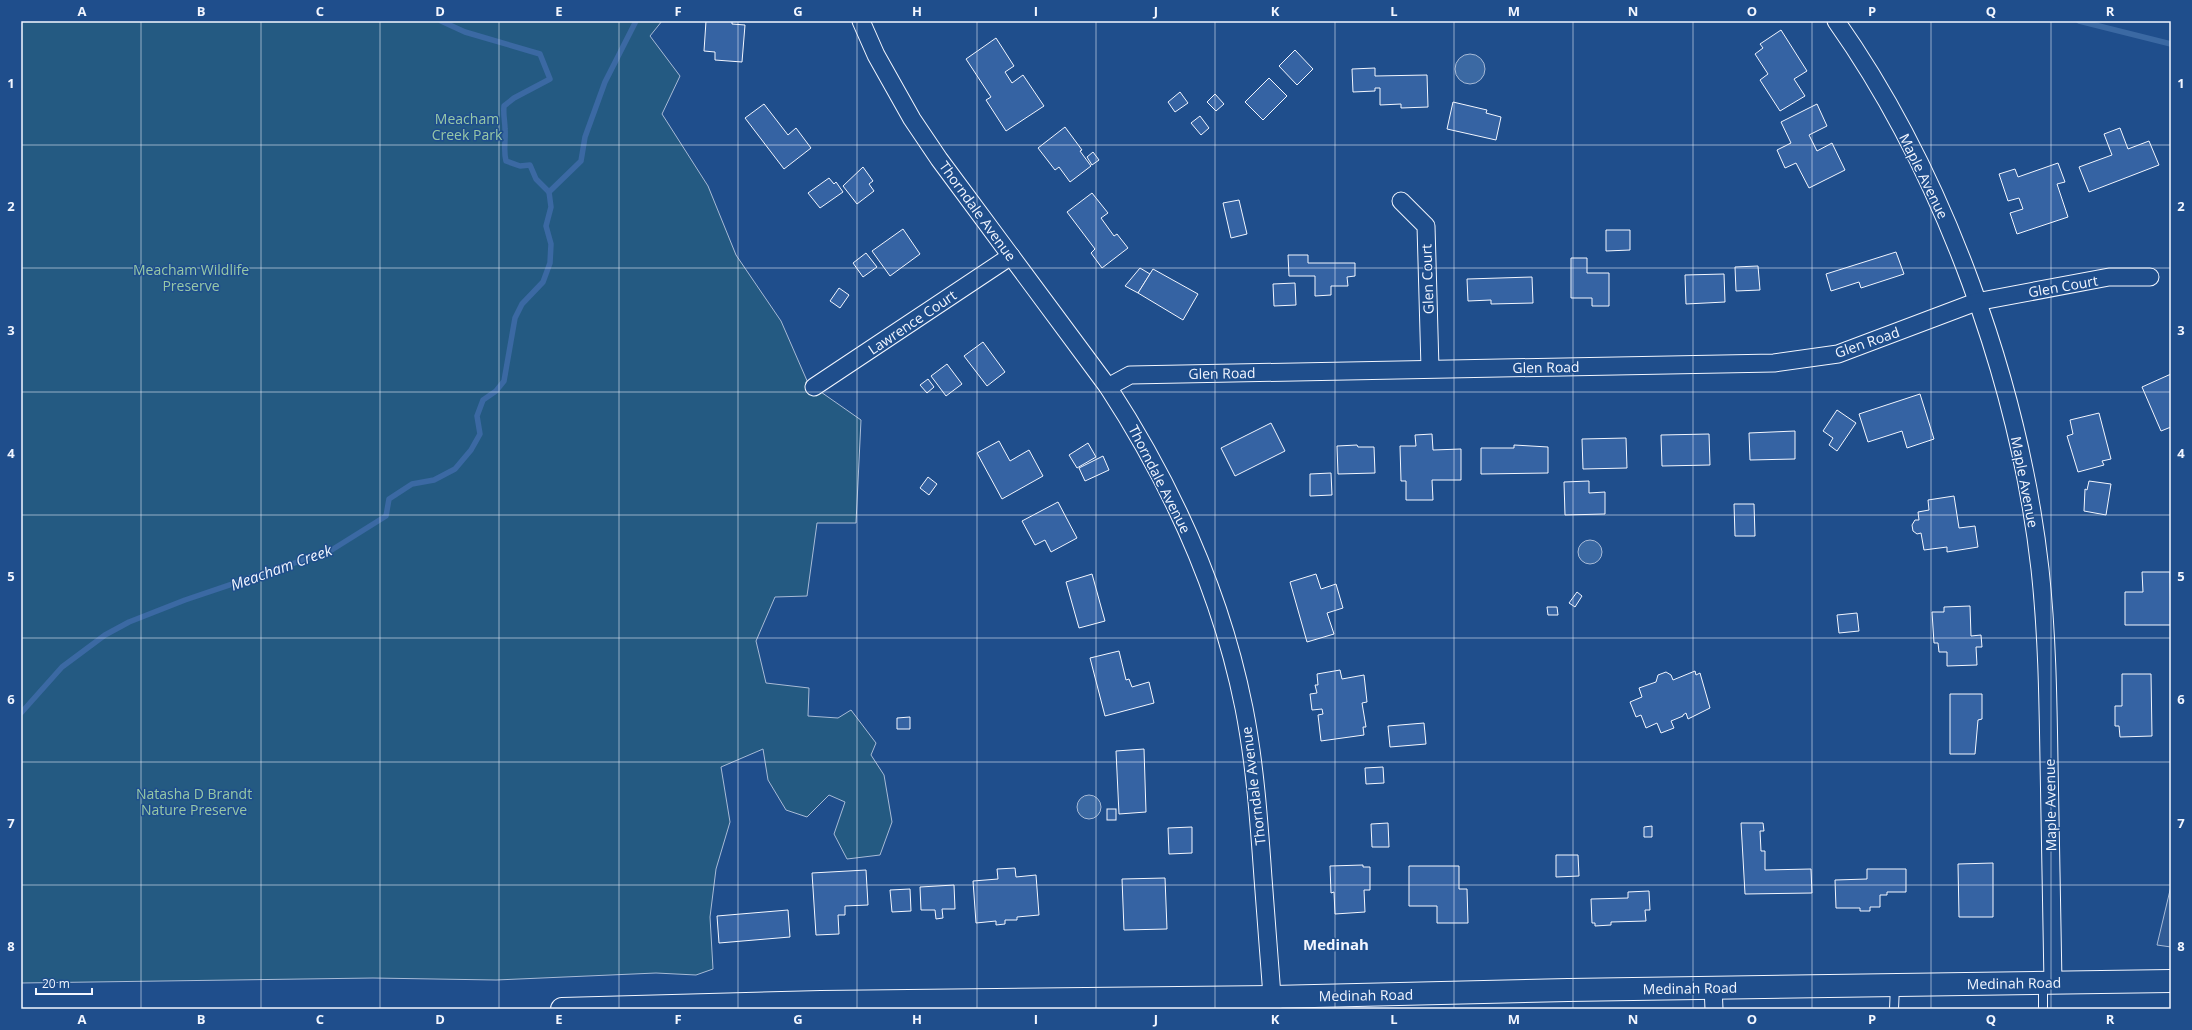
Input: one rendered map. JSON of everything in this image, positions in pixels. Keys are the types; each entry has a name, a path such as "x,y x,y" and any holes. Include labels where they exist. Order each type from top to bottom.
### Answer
{"main road":[{"name":"Medinah Road","path":"562,1009 1272,1003 1713,988 2171,981"}],"street":[{"name":"Thorndale Avenue","path":"861,21 876,55 912,119 939,160 1108,387 1152,458 1170,494 1202,566 1226,639 1244,708 1257,795 1272,1003"},
{"name":"Maple Avenue","path":"1836,21 1880,90 1922,169 1959,252 1994,352 2019,442 2040,569 2047,670 2048,983"},
{"name":"Glen Court","path":"1401,200 1426,226 1430,368"},
{"name":"Lawrence Court","path":"814,387 1011,256"},
{"name":"Glen Court","path":"1976,302 2108,277 2150,277"},
{"name":"Glen Road","path":"1108,387 1130,375 1430,368 1774,363 1838,354 1976,302"},
{"path":"1713,988 1714,1009"}],"lane":[{"path":"2043,1009 2048,983"},
{"path":"1894,1009 1895,985"}],"green space":[{"path":"21,21 662,21 650,36 680,76 662,114 708,186 736,255 781,321 808,383 861,420 856,523 817,523 807,596 775,597 756,641 766,683 809,688 808,716 838,718 851,710 876,743 871,755 884,775 892,822 880,855 847,859 834,834 845,802 829,795 807,817 786,810 768,780 763,749 721,767 730,822 716,869 710,917 713,969 696,975 656,973 496,980 373,978 21,983"}],"shaded area":[{"path":"1470,54 1476,55 1484,63 1484,75 1476,83 1470,84 1464,83 1456,75 1455,69 1456,63 1464,55"},
{"path":"1590,540 1598,544 1602,552 1598,560 1590,564 1582,560 1578,552 1582,544"},
{"path":"1089,795 1098,798 1101,807 1098,816 1089,819 1080,816 1077,807 1080,798"},
{"path":"2171,886 2171,947 2157,945"}],"building":[{"path":"706,21 732,21 732,24 745,25 742,62 715,60 715,52 704,51"},
{"path":"1781,30 1807,71 1794,79 1805,96 1780,111 1760,80 1768,74 1755,54 1763,48 1760,44"},
{"path":"996,38 1014,66 1005,72 1012,83 1023,75 1044,106 1006,131 986,100 991,97 966,59"},
{"path":"1295,50 1313,69 1297,85 1279,66"},
{"path":"1375,68 1375,76 1427,75 1428,107 1401,108 1401,104 1380,105 1380,88 1375,88 1375,91 1353,92 1352,69"},
{"path":"1269,78 1287,96 1263,120 1245,102"},
{"path":"1180,92 1188,103 1175,112 1168,102"},
{"path":"1215,94 1224,104 1216,111 1207,102"},
{"path":"1453,102 1487,110 1486,113 1501,117 1496,140 1447,129"},
{"path":"764,104 788,135 796,128 811,148 784,169 745,118"},
{"path":"1817,104 1827,126 1809,135 1817,151 1832,143 1845,170 1809,188 1796,163 1785,168 1777,150 1791,143 1781,122"},
{"path":"1200,116 1209,128 1201,135 1191,123"},
{"path":"1065,127 1082,150 1080,151 1091,166 1070,182 1059,167 1055,170 1038,148"},
{"path":"2120,128 2128,149 2149,141 2159,165 2089,192 2079,167 2112,155 2104,134"},
{"path":"1093,152 1099,160 1092,165 1087,157"},
{"path":"2058,163 2065,182 2057,184 2068,217 2017,234 2010,213 2023,209 2019,198 2008,201 1999,174 2015,169 2018,177"},
{"path":"863,167 873,181 869,184 874,191 857,204 843,186"},
{"path":"829,178 834,184 836,182 843,192 820,208 808,193"},
{"path":"1092,193 1108,213 1101,218 1114,236 1117,234 1128,248 1102,268 1091,253 1095,249 1067,212"},
{"path":"1239,200 1247,234 1231,238 1223,203"},
{"path":"903,229 920,254 890,276 872,251"},
{"path":"1606,230 1630,230 1630,250 1606,251"},
{"path":"1896,252 1904,274 1861,288 1859,282 1831,291 1826,274"},
{"path":"866,253 877,267 863,277 853,263"},
{"path":"1288,255 1308,255 1308,263 1355,263 1355,276 1347,277 1348,286 1331,286 1331,295 1315,296 1315,276 1289,276"},
{"path":"1571,258 1587,258 1587,273 1609,273 1609,306 1592,306 1592,298 1571,298"},
{"path":"1758,266 1760,290 1736,291 1735,267"},
{"path":"1140,268 1150,274 1138,293 1125,286"},
{"path":"1153,269 1198,294 1183,320 1138,293"},
{"path":"1724,274 1725,302 1686,304 1685,275"},
{"path":"1532,277 1533,303 1491,304 1491,300 1468,301 1467,279"},
{"path":"1295,283 1296,305 1274,306 1273,284"},
{"path":"839,288 849,295 840,308 830,301"},
{"path":"983,342 1005,372 987,386 964,356"},
{"path":"947,364 962,384 946,396 931,376"},
{"path":"2171,374 2171,427 2161,431 2142,387"},
{"path":"928,379 934,387 927,393 920,385"},
{"path":"1920,394 1934,439 1907,448 1902,431 1868,442 1859,414"},
{"path":"1837,410 1856,423 1837,451 1829,445 1833,438 1823,431"},
{"path":"2099,413 2111,459 2102,461 2104,465 2078,472 2067,436 2073,434 2070,420"},
{"path":"1271,423 1285,451 1235,476 1221,448"},
{"path":"1795,431 1795,459 1750,460 1749,433"},
{"path":"1432,434 1433,450 1461,449 1461,480 1432,480 1433,500 1406,500 1406,481 1401,481 1400,446 1416,446 1415,435"},
{"path":"1709,434 1710,465 1662,466 1661,435"},
{"path":"1626,438 1627,468 1583,469 1582,439"},
{"path":"999,441 1010,461 1029,450 1043,476 1002,499 977,453"},
{"path":"1088,443 1096,457 1077,468 1069,455"},
{"path":"1357,445 1358,447 1374,447 1375,473 1338,474 1337,446"},
{"path":"1514,445 1548,447 1548,473 1481,474 1481,448 1514,448"},
{"path":"1103,456 1109,470 1085,481 1079,468"},
{"path":"1331,473 1332,495 1310,496 1310,474"},
{"path":"928,477 937,484 929,495 920,488"},
{"path":"1589,481 1589,493 1605,492 1605,514 1565,515 1564,482"},
{"path":"2089,481 2111,484 2106,515 2084,511 2085,489 2087,490"},
{"path":"1954,496 1959,528 1975,526 1978,547 1947,552 1947,547 1924,550 1921,533 1917,534 1913,531 1912,525 1915,520 1919,520 1918,512 1929,510 1928,500"},
{"path":"1058,502 1077,538 1051,552 1045,540 1035,545 1022,521"},
{"path":"1734,504 1754,504 1755,536 1735,536"},
{"path":"2142,572 2170,572 2171,625 2125,625 2125,592 2143,592"},
{"path":"1092,574 1105,621 1079,628 1066,582"},
{"path":"1316,574 1321,589 1336,584 1343,608 1327,613 1334,634 1307,642 1290,582"},
{"path":"1577,592 1582,596 1575,607 1569,603"},
{"path":"1970,606 1971,636 1981,635 1982,647 1976,647 1977,665 1947,666 1947,652 1939,652 1938,643 1934,643 1932,612 1944,612 1944,607"},
{"path":"1547,607 1557,607 1558,615 1548,615"},
{"path":"1857,613 1859,631 1839,633 1837,615"},
{"path":"1119,651 1126,680 1129,679 1132,687 1149,682 1154,703 1105,716 1090,658"},
{"path":"1340,670 1342,679 1364,675 1367,702 1362,703 1366,727 1363,727 1364,735 1321,741 1318,715 1323,714 1322,709 1312,710 1310,694 1317,693 1315,685 1318,685 1317,674"},
{"path":"1695,671 1696,675 1700,673 1710,708 1688,719 1686,713 1683,716 1671,721 1674,728 1661,733 1657,723 1646,728 1641,715 1636,717 1630,702 1642,697 1639,688 1656,682 1658,675 1666,672 1671,675 1673,680"},
{"path":"2122,674 2151,674 2152,736 2120,737 2119,726 2115,726 2115,706 2122,706"},
{"path":"1950,694 1982,694 1982,719 1978,720 1975,754 1950,754"},
{"path":"910,717 910,729 897,729 897,718"},
{"path":"1424,723 1426,744 1390,747 1388,726"},
{"path":"1144,749 1146,812 1119,814 1116,751"},
{"path":"1383,767 1384,783 1366,784 1365,768"},
{"path":"1107,809 1116,809 1116,820 1107,820"},
{"path":"1388,823 1389,847 1372,847 1371,824"},
{"path":"1741,823 1763,823 1764,831 1760,831 1761,851 1765,851 1765,870 1811,869 1812,893 1745,894"},
{"path":"1652,826 1652,837 1644,837 1644,827"},
{"path":"1192,827 1192,853 1169,854 1168,828"},
{"path":"1556,855 1578,855 1579,876 1556,877"},
{"path":"1993,863 1993,917 1959,917 1958,864"},
{"path":"1363,865 1363,867 1370,867 1370,890 1364,890 1365,912 1335,914 1334,892 1331,893 1330,866"},
{"path":"1409,866 1459,866 1459,889 1467,889 1468,923 1437,923 1437,906 1409,906"},
{"path":"1015,868 1016,877 1036,875 1039,915 1017,917 1017,920 1005,920 1005,924 996,925 996,921 976,923 973,881 998,879 997,869"},
{"path":"1867,869 1906,869 1906,892 1887,892 1887,895 1880,895 1880,907 1870,907 1870,911 1860,911 1860,908 1836,908 1835,880 1867,879"},
{"path":"866,870 868,905 845,906 845,915 838,915 839,934 816,935 812,873"},
{"path":"1165,878 1167,929 1124,930 1122,879"},
{"path":"954,885 955,909 942,909 943,918 936,919 935,910 921,910 920,887"},
{"path":"910,889 911,911 892,912 890,890"},
{"path":"1649,891 1650,910 1645,910 1646,921 1611,922 1611,925 1595,926 1595,923 1592,923 1591,899 1628,898 1628,892"},
{"path":"788,910 790,937 719,943 717,916"}],"waterway":[{"path":"441,21 465,32 540,54 550,79 514,98 504,106 505,153 506,161 520,166 530,165 536,179 549,192"},
{"name":"Meacham Creek","path":"21,713 62,667 105,635 129,622 185,600 330,551 386,516 389,499 412,484 434,480 455,469 471,450 480,434 477,416 483,400 496,391 504,381 515,318 522,304 543,282 550,263 551,244 546,226 551,207 549,192 581,161 585,137 605,82 636,21"},
{"name":"Meacham Creek","path":"2079,21 2171,44"}],"district":[{"name":"Medinah","path":"1336,944"}],"park label":[{"name":"Meacham Creek Park","path":"467,126"},
{"name":"Meacham Wildlife Preserve","path":"191,278"},
{"name":"Natasha D Brandt Nature Preserve","path":"194,802"}]}
